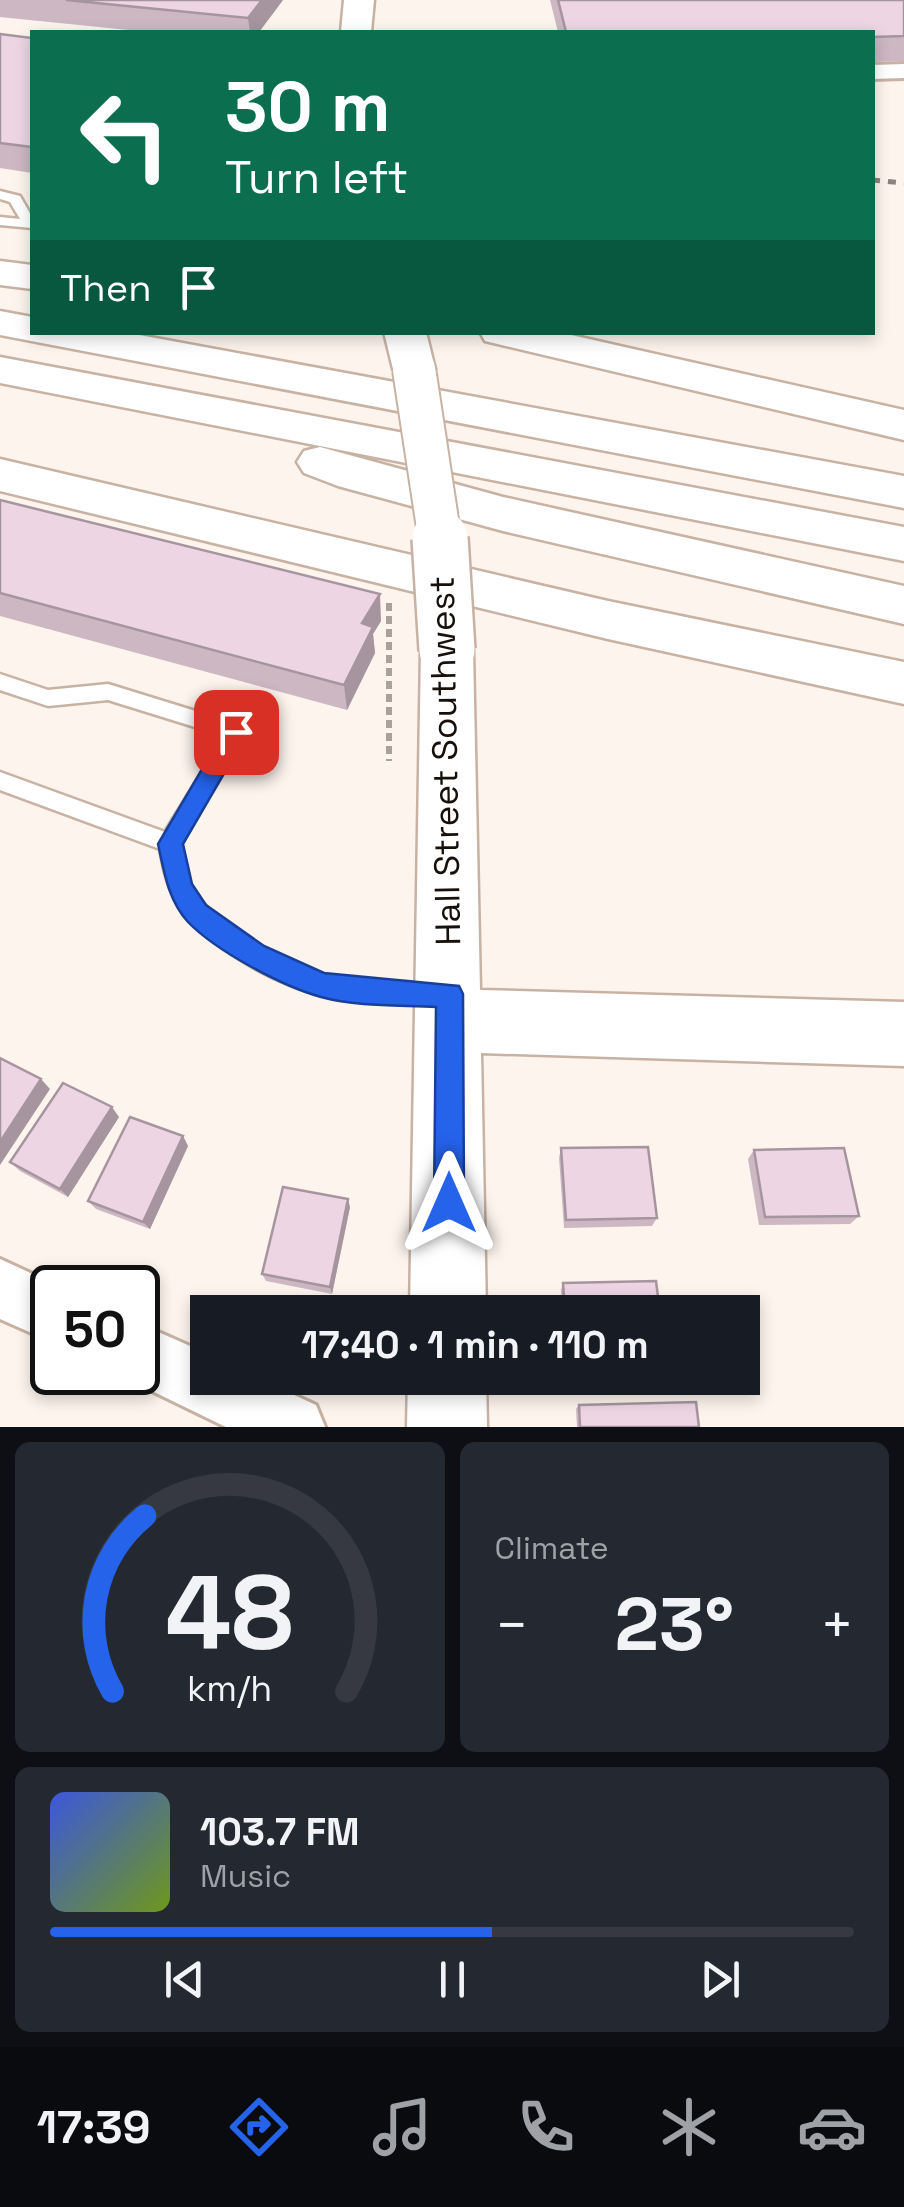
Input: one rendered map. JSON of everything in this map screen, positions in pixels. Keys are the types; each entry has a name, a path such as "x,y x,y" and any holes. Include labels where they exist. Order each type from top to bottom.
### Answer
{"main road":[{"path":"0,273 30,277"},
{"path":"0,323 30,329"},
{"path":"68,335 904,492"},
{"path":"513,335 904,425"},
{"name":"Hall Street Southwest","path":"410,351 440,539 448,650 448,1295"},
{"path":"0,370 904,544"},
{"path":"163,402 354,476 904,605"},
{"path":"0,474 608,620 904,683"},
{"path":"450,1008 904,1034"},
{"path":"447,1427 448,1395"}],"street":[{"path":"875,72 904,72"},
{"path":"0,1288 30,1302"},
{"path":"160,1363 294,1427"}],"lane":[{"path":"0,195 15,199 30,222"},
{"path":"0,221 30,224"},
{"path":"0,682 48,698 108,692 236,732 170,844 180,887 197,913 255,954 322,985 450,1008"},
{"path":"0,781 170,844"}],"path":[{"path":"389,603 389,761"}],"building":[{"path":"66,0 262,0 248,18"},
{"path":"558,0 904,0 904,36 875,37 875,30 566,30"},
{"path":"0,34 30,38 30,147 0,143"},
{"path":"0,500 380,594 362,623 373,627 344,685 0,593"},
{"path":"0,1058 41,1079 0,1142"},
{"path":"63,1083 112,1107 60,1189 10,1162"},
{"path":"130,1117 183,1136 143,1222 88,1201"},
{"path":"648,1147 657,1218 566,1220 561,1148"},
{"path":"844,1148 859,1216 765,1217 754,1150"},
{"path":"283,1187 348,1199 330,1287 262,1274"},
{"path":"656,1281 658,1295 564,1295 563,1283"},
{"path":"696,1402 699,1427 580,1427 579,1405"}],"railway":[{"path":"875,180 904,183"}],"route":[{"path":"236,732 170,844 180,887 197,913 255,954 322,985 370,992 450,994 449,1203"}]}
